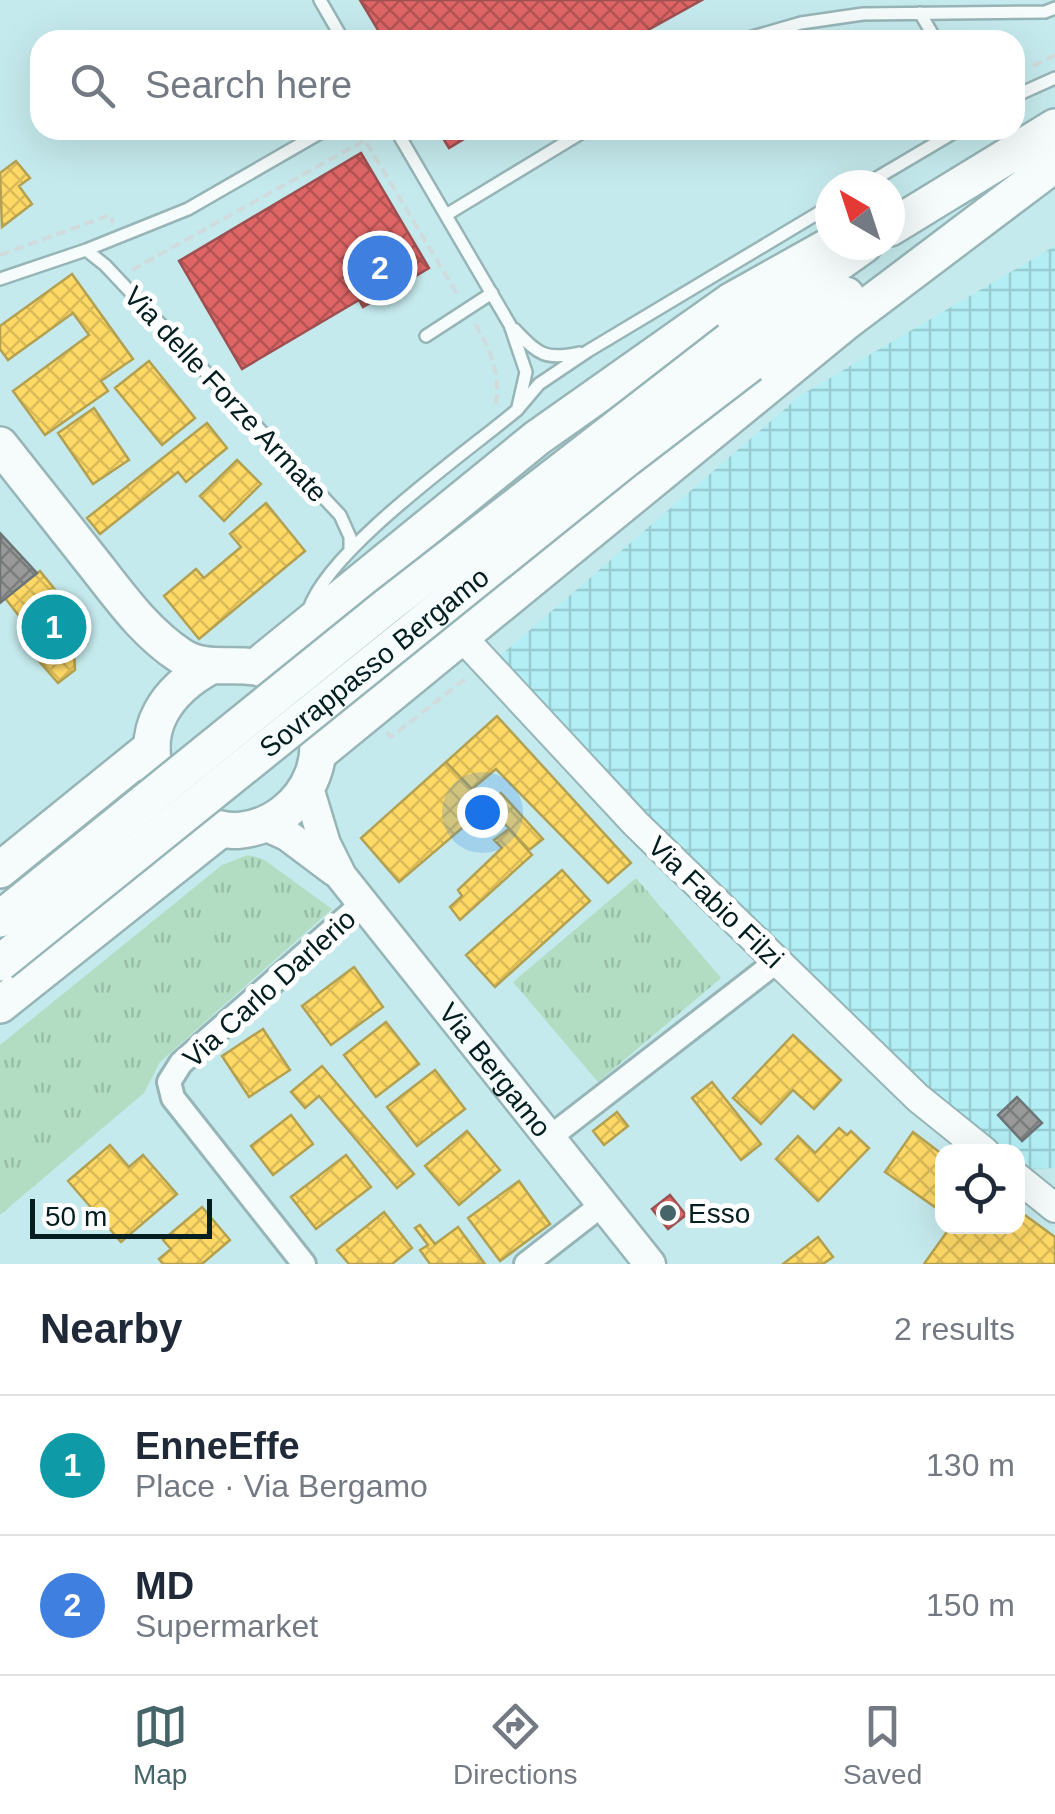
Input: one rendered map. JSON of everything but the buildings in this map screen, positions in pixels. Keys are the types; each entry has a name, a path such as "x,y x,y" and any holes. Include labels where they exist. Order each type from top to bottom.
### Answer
{"main road":[{"path":"905,218 1055,127"},
{"path":"740,352 1055,162"},
{"path":"318,753 473,650 847,321 1055,162"},
{"path":"905,212 929,202"},
{"path":"256,666 552,427 732,301 815,254"},
{"path":"740,352 847,260"},
{"name":"Sovrappasso Bergamo","path":"0,920 387,606 740,352"},
{"name":"Sovrappasso Bergamo","path":"0,963 626,459 740,352"},
{"path":"0,445 144,627 184,658 209,668"},
{"path":"144,627 163,675 165,702"},
{"path":"256,666 287,682 310,708 317,730 318,753 308,788 290,810 265,825 244,830 221,829 189,816 164,792 155,770 155,724 165,702 184,681 209,668 256,666"},
{"path":"0,870 152,747"},
{"name":"Via Bergamo","path":"308,788 325,844 341,876 650,1264"},
{"name":"Via Bergamo","path":"265,825 287,836 341,876"},
{"path":"0,1005 221,829"},
{"path":"50,830 70,830 87,836 114,858 126,892 119,911"}],"street":[{"name":"Via Fabio Filzi","path":"392,557 636,824 918,1098 975,1144"},
{"name":"Via Carlo Darlerio","path":"304,1264 173,1098 168,1082 181,1063 363,904"},
{"path":"549,1138 776,962"},
{"path":"1025,1184 1055,1208"},
{"path":"526,1264 603,1204"}],"lane":[{"path":"320,0 337,30"},
{"path":"780,30 829,17 1044,12 1055,8"},
{"path":"920,13 930,30"},
{"path":"1025,92 1055,78"},
{"path":"0,279 188,209 308,140"},
{"path":"402,140 510,325 526,372 517,410"},
{"path":"446,215 570,140"},
{"path":"891,170 941,140"},
{"path":"304,628 316,589 350,548 517,410 539,384 815,215"},
{"name":"Via delle Forze Armate","path":"86,250 105,265 340,516 350,537 350,548"},
{"path":"426,336 492,294"},
{"path":"510,325 539,353 556,358 588,352"}],"path":[{"path":"132,270 365,140 458,296"},
{"path":"389,180 398,175"},
{"path":"0,256 110,215 114,224"},
{"path":"473,320 492,352"},
{"path":"375,736 385,729 391,737 473,650"}],"shaded area":[{"path":"1055,246 1055,1168 1025,1170 1025,1144 989,1144 890,1059 494,665 801,395"}],"green space":[{"path":"248,855 263,859 332,909 160,1062 144,1093 0,1215 0,1045 222,865"},
{"path":"636,878 721,978 598,1082 513,982"}],"place":[{"name":"MD","path":"380,268"},
{"name":"EnneEffe","path":"54,627"},
{"name":"Esso","path":"668,1213"}]}
